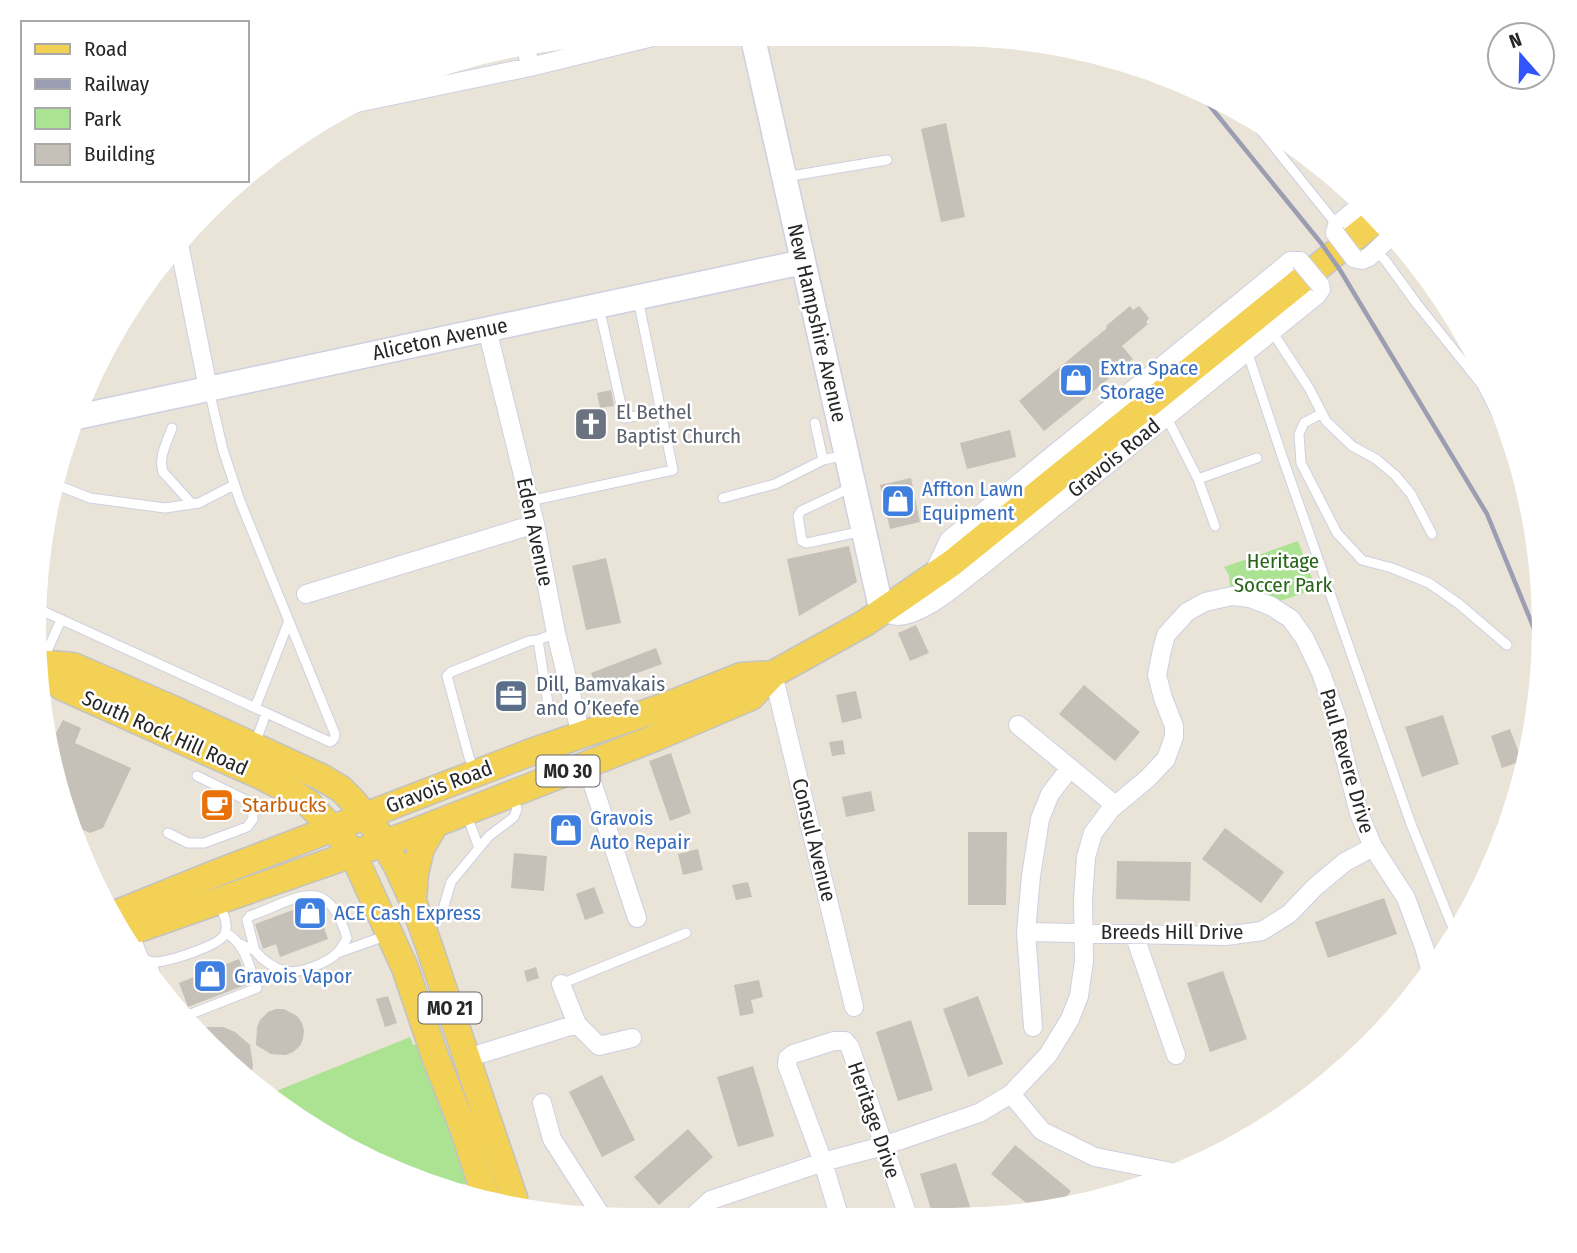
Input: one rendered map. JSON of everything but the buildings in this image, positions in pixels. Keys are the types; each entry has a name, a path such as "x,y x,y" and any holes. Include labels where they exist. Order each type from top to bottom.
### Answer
{"main road":[{"name":"Gravois Road","path":"132,932 218,901 251,903 353,854 657,737 751,697 773,674 882,612 930,580 1370,225"},
{"name":"South Rock Hill Road","path":"47,664 74,666 321,777 341,789 365,816"},
{"name":"South Rock Hill Road","path":"48,672 62,687 292,792 308,803 353,854"},
{"name":"Gravois Road","path":"120,912 476,773 663,708 741,676 773,674"},
{"name":"MO 21","path":"365,816 397,866 416,909 513,1196"},
{"path":"416,909 417,860 436,823"},
{"name":"MO 21","path":"353,854 405,968 436,1059 463,1125 480,1189"}],"street":[{"path":"390,96 615,46"},
{"name":"New Hampshire Avenue","path":"755,46 803,262 835,457 853,486 882,612"},
{"path":"527,54 530,67"},
{"path":"1355,210 1336,229 1354,258 1362,260 1385,241"},
{"path":"180,255 208,388"},
{"name":"Gravois Road","path":"882,612 897,616 919,610 979,568 1317,295 1321,289 1320,285 1300,261 1290,261 949,540 930,580"},
{"name":"Aliceton Avenue","path":"86,415 803,262"},
{"name":"Eden Avenue","path":"487,329 529,501 556,633 581,735"},
{"path":"306,594 534,524"},
{"name":"Paul Revere Drive","path":"702,1208 710,1200 979,1113 1012,1094 1048,1055 1070,1019 1079,996 1084,961 1083,900 1086,858 1093,833 1115,805 1167,759 1174,737 1174,726 1157,675 1166,635 1187,612 1205,602 1232,596 1250,598 1271,606 1291,620 1305,639 1336,715 1359,813 1373,847 1406,898 1427,958"},
{"name":"Consul Avenue","path":"773,674 854,1007"},
{"path":"1018,725 1115,805"},
{"path":"586,764 638,918"},
{"path":"1032,1027 1026,932 1031,876 1041,819 1050,794 1070,768"},
{"name":"Breeds Hill Drive","path":"1026,932 1226,936 1262,931 1289,914 1345,862 1373,847"},
{"path":"1135,934 1176,1055"},
{"path":"561,984 577,1024 599,1046 632,1038"},
{"path":"467,1058 577,1024"},
{"name":"Heritage Drive","path":"837,1208 823,1162 787,1065 788,1058 793,1054 834,1041 845,1041 850,1047 905,1208"},
{"path":"1012,1094 1042,1131 1095,1157 1157,1169"},
{"path":"542,1103 552,1139 595,1206"}],"lane":[{"path":"1267,139 1336,229"},
{"path":"784,177 887,160"},
{"path":"1375,251 1385,260 1474,376"},
{"path":"529,501 673,470 638,298"},
{"path":"598,306 624,418 661,412"},
{"path":"1271,331 1333,428 1352,446 1376,459 1395,475 1411,495 1432,534"},
{"path":"1247,351 1407,811 1451,923"},
{"path":"46,613 330,742 335,738 234,485 222,450 208,388"},
{"path":"1322,414 1304,424 1299,434 1301,463 1337,533 1362,560 1392,568 1429,583 1459,604 1507,645"},
{"path":"1166,416 1198,479 1215,526"},
{"path":"723,498 775,484 835,457 815,423"},
{"path":"172,428 160,462 161,467 192,504"},
{"path":"1198,479 1258,458"},
{"path":"63,487 90,498 166,508 199,503 234,485"},
{"path":"853,486 800,511 797,516 803,541 806,543 863,531"},
{"path":"47,650 61,620"},
{"path":"255,708 289,621"},
{"path":"476,773 447,676 451,671 556,633"},
{"path":"538,640 548,704 551,709 573,706"},
{"path":"254,746 266,713"},
{"path":"169,833 188,843 204,843 247,828 253,819 252,805 246,800 197,776"},
{"path":"416,909 437,913 443,909 451,882 489,836 514,817 517,809 512,793"},
{"path":"465,811 479,848"},
{"path":"255,951 247,920 251,903 315,894 326,899 338,913 347,938 340,952"},
{"path":"153,962 169,960 220,940 227,924 218,901"},
{"path":"225,933 275,967 295,973 326,961 340,952 390,934"},
{"path":"561,984 686,933"},
{"path":"193,1013 257,988 240,944"}],"green space":[{"name":"Heritage Soccer Park","path":"1298,541 1316,589 1280,601 1256,590 1230,586 1229,575 1224,567"},
{"path":"410,1037 413,1045 418,1044 468,1183 464,1184 440,1177 370,1148 336,1130 278,1090"}],"railway":[{"path":"1211,107 1340,270 1487,514 1532,623"}],"place":[{"name":"Extra Space Storage","path":"1076,380"},
{"name":"El Bethel Baptist Church","path":"591,424"},
{"name":"Affton Lawn Equipment","path":"898,501"},
{"name":"Dill, Bamvakais and O’Keefe","path":"511,696"},
{"name":"Starbucks","path":"217,805"},
{"name":"Gravois Auto Repair","path":"566,830"},
{"name":"ACE Cash Express","path":"310,913"},
{"name":"Gravois Vapor","path":"210,976"}]}
